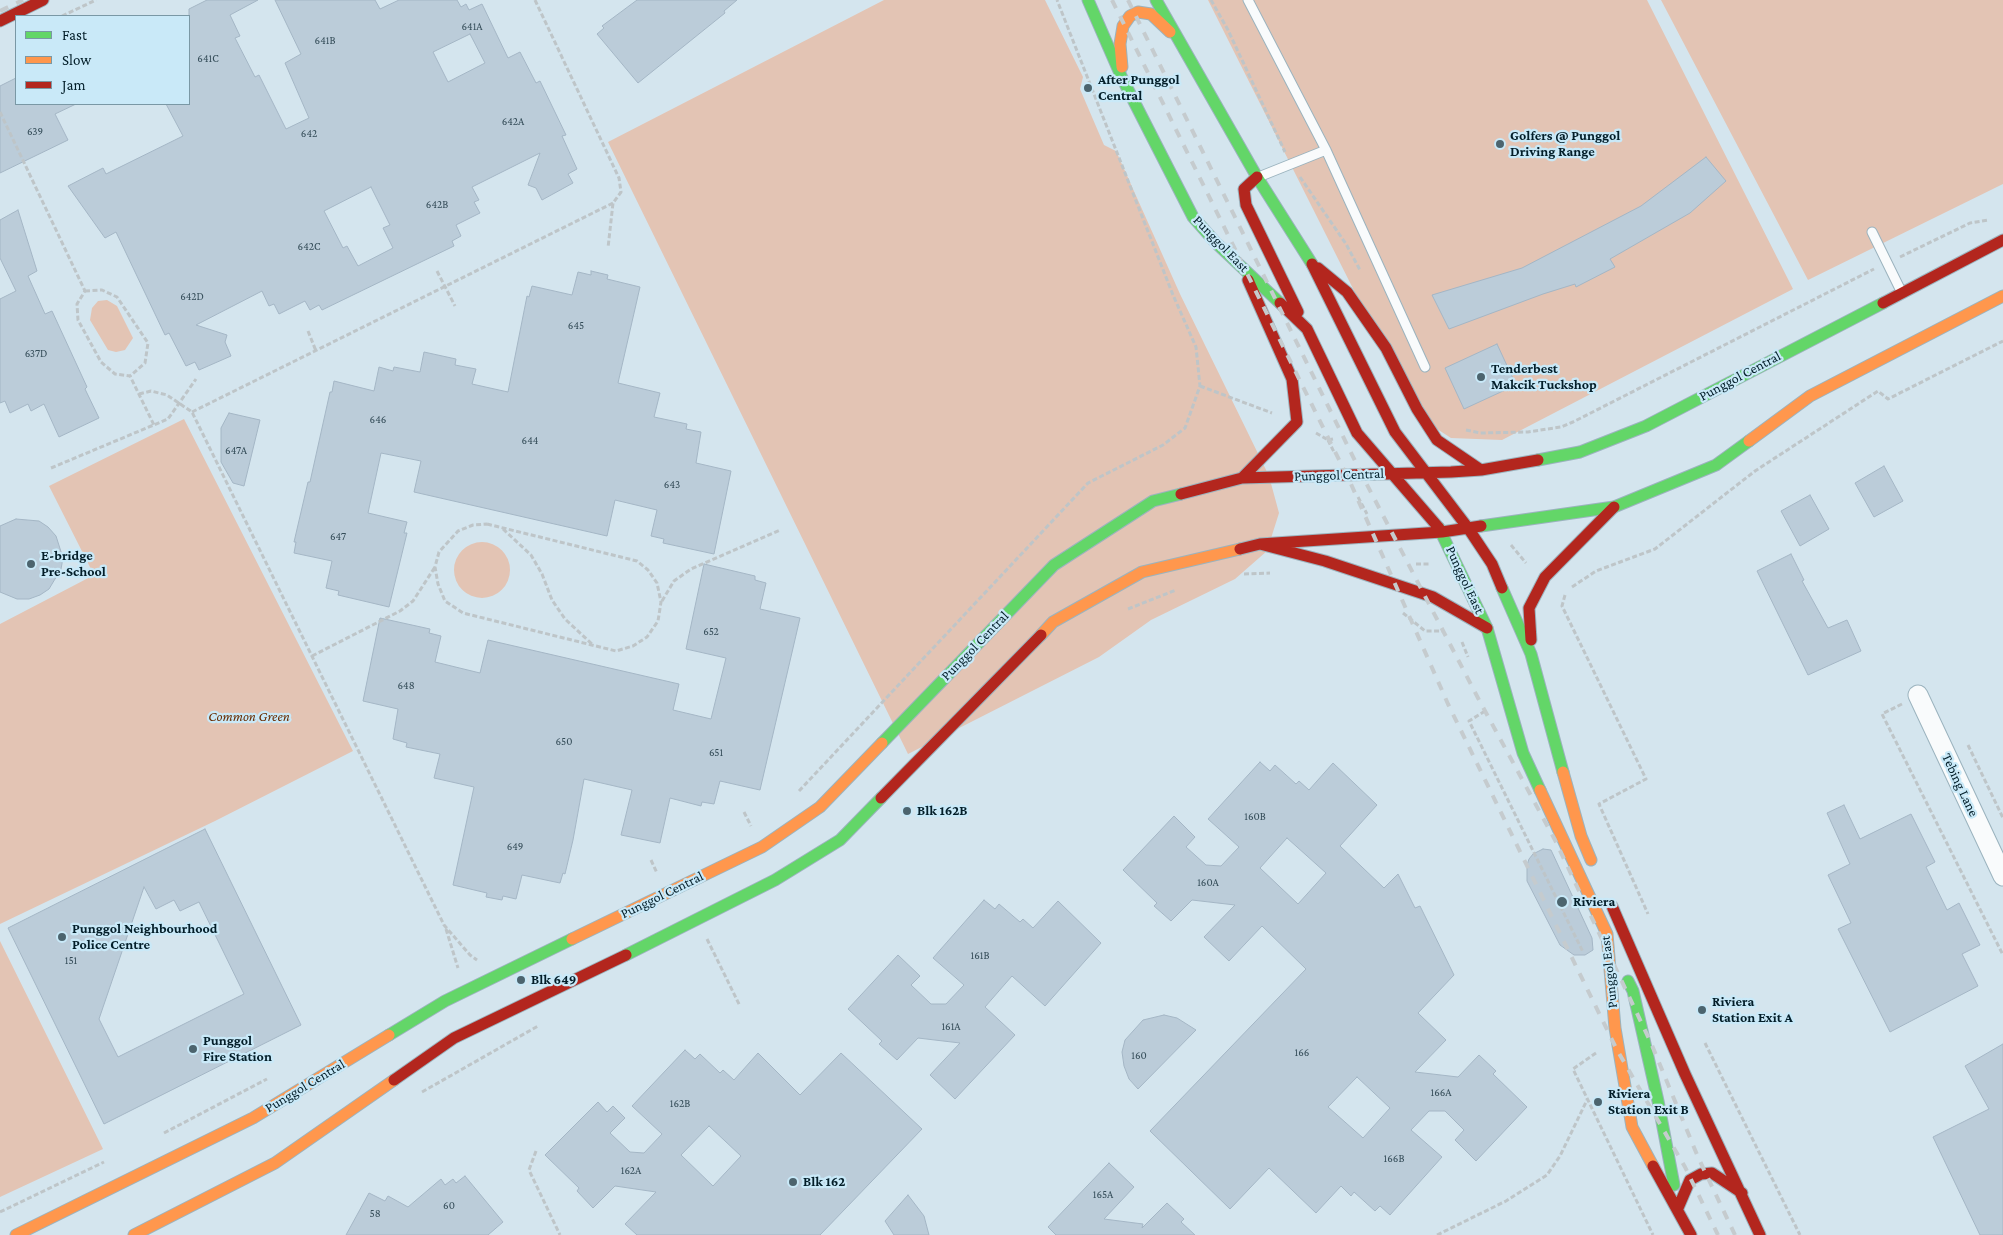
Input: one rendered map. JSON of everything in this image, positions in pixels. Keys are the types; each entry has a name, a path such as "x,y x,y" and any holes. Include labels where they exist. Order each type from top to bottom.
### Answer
{"main road":[{"path":"0,21 43,0"},
{"name":"Punggol East","path":"1088,0 1122,78 1193,218 1216,243 1306,329 1358,432 1389,473 1442,532 1487,628 1524,753 1607,934 1616,1028 1632,1127 1678,1208 1691,1235"},
{"name":"Punggol East","path":"1156,0 1257,178 1311,262 1378,401 1395,432 1468,528 1492,564 1531,654 1581,836 1596,872"},
{"path":"1122,78 1120,44 1123,26 1130,16 1138,12 1151,14 1165,25 1181,47"},
{"path":"1257,178 1244,189 1246,204 1306,329"},
{"name":"Punggol Central","path":"12,1235 253,1118 445,1001 762,847 820,807 1054,565 1153,502 1242,478 1481,470 1580,452 1646,426 2003,240"},
{"path":"1311,262 1347,292 1386,348 1417,409 1437,440 1481,470"},
{"path":"1242,478 1297,422 1292,379 1243,267"},
{"path":"134,1235 275,1163 454,1038 748,893 840,840 1053,622 1142,572 1260,544 1442,532 1614,507 1716,465 1810,396 2003,296"},
{"path":"1531,654 1529,608 1545,577 1614,507"},
{"path":"1260,544 1325,561 1433,597 1487,628"},
{"name":"Punggol East","path":"1608,898 1685,1074 1760,1235"},
{"path":"1607,934 1633,991 1678,1208"},
{"path":"1678,1208 1690,1180 1701,1174 1712,1173 1742,1193"}],"street":[{"name":"Tebing Lane","path":"1918,695 2003,876"}],"lane":[{"path":"1248,0 1326,150 1425,367"},
{"path":"1257,178 1291,166 1326,150"},
{"path":"1872,232 1901,292"}],"path":[{"path":"64,15 96,0"},
{"path":"192,412 613,203 621,192 619,178 535,0"},
{"path":"797,793 1088,483 1163,445 1185,428 1200,386 1196,347 1173,295 1057,0"},
{"path":"1211,0 1228,30 1291,166 1346,244 1365,279"},
{"path":"0,112 85,291"},
{"path":"608,248 613,203"},
{"path":"1462,429 1480,433 1528,432 1561,427 1888,262 1970,223 1992,220"},
{"path":"437,271 455,306"},
{"path":"102,290 117,297 148,342 145,363 130,376 115,374 101,362 78,320 77,304 85,291 102,290"},
{"path":"308,331 316,351"},
{"path":"1648,914 1599,804 1646,779 1562,606 1567,590 1596,571 1655,549 1754,471 1878,391 1888,399 2003,341"},
{"path":"130,376 154,425"},
{"path":"51,468 168,420 196,379"},
{"path":"138,394 151,392 167,395 180,402 192,412 444,925 459,969"},
{"path":"1328,440 1378,535"},
{"path":"312,656 400,611 413,601 435,566 439,552 458,531 473,525 487,524 501,527 637,561 648,570 657,583 662,602"},
{"path":"501,527 518,540 531,555 542,574 552,600 565,619 595,646"},
{"path":"435,566 438,584 445,601 463,613 616,651 633,646 647,637 658,621 662,602 674,580 691,569 780,530"},
{"path":"1242,574 1279,572"},
{"path":"1122,612 1177,590"},
{"path":"1397,608 1424,631 1449,631"},
{"path":"1460,640 1472,665"},
{"path":"1918,695 1882,714 2003,955"},
{"path":"1491,708 1469,721 1587,961"},
{"path":"1968,745 2003,818"},
{"path":"444,925 470,955 478,960"},
{"path":"706,936 740,1006"},
{"path":"418,1094 546,1021"},
{"path":"1705,1043 1800,1235"},
{"path":"155,1138 276,1075"},
{"path":"1437,1235 1506,1201 1547,1175 1560,1156 1587,1099"},
{"path":"536,1151 529,1170 560,1235"},
{"path":"0,1212 112,1159"}],"green space":[{"path":"884,0 1045,0 1083,77 1080,89 1104,145 1116,151 1180,294 1269,476 1279,513 1267,551 1235,579 1151,620 1099,657 908,754 608,142"},
{"name":"Golfers @ Punggol Driving Range","path":"1208,0 1647,0 1793,289 1502,440 1451,438 1417,416"},
{"path":"1661,0 2003,0 2003,184 1808,280"},
{"path":"107,300 117,306 133,338 125,350 116,352 108,350 90,320 92,308 98,301"},
{"name":"Common Green","path":"184,419 353,751 215,821 0,924 0,624 94,575 49,486"},
{"path":"477,542 487,542 502,550 508,559 510,570 508,581 502,590 487,598 477,598 466,593 459,586 454,575 454,565 459,554 466,547"},
{"path":"0,941 103,1149 0,1197"}],"building":[{"path":"207,0 258,0 230,15 240,36 235,38 255,77 259,75 286,129 309,118 285,63 301,54 275,0 375,0 380,9 399,0 457,0 461,7 466,4 469,10 482,4 508,58 520,52 536,83 540,81 566,135 562,136 577,169 568,174 573,183 542,200 536,188 528,185 540,153 472,187 479,200 474,202 480,213 456,225 461,236 452,241 454,246 322,310 319,305 310,310 305,301 279,314 274,304 269,306 262,291 196,325 227,335 225,342 231,356 199,370 195,362 186,366 169,333 165,335 116,232 105,238 68,186 103,168 106,174 183,136 167,105 190,105 189,9","holes":["470,34 485,63 448,82 433,52","371,187 390,225 383,228 393,248 358,266 347,246 343,248 324,211"]},
{"path":"637,0 737,0 724,11 725,13 638,83 597,34 604,28 602,26"},
{"path":"15,78 15,105 74,105 55,114 68,140 0,173 0,86"},
{"path":"1706,157 1726,181 1690,213 1610,259 1615,267 1576,287 1575,284 1543,294 1449,329 1432,295 1522,268 1641,206"},
{"path":"18,210 37,271 28,276 45,314 52,311 99,418 59,437 44,404 31,411 28,404 10,413 5,401 0,403 0,299 16,291 0,258 0,220"},
{"path":"591,271 608,275 607,279 640,287 618,383 660,393 654,417 687,424 686,429 701,432 696,463 731,471 714,554 663,543 664,539 651,536 657,510 615,500 607,536 414,492 421,461 381,453 368,513 407,522 404,533 407,533 389,607 338,595 339,591 326,588 332,561 294,553 296,542 294,542 334,381 374,391 379,367 393,371 394,367 420,372 424,352 456,359 455,365 476,369 472,384 508,392 527,296 529,297 532,286 572,295 578,272 591,275"},
{"name":"Tenderbest Makcik Tuckshop","path":"1497,344 1516,385 1464,409 1445,368"},
{"path":"229,413 260,420 244,486 233,483 221,462 221,428"},
{"path":"1884,466 1903,501 1874,517 1855,483"},
{"path":"1810,495 1829,529 1800,546 1781,511"},
{"name":"E-bridge Pre-School","path":"16,519 39,521 48,527 56,536 63,558 61,569 49,589 29,599 17,599 0,592 0,526"},
{"path":"1791,554 1804,580 1802,581 1828,628 1847,620 1861,651 1808,675 1757,571"},
{"path":"704,564 755,576 755,580 766,583 760,609 800,618 760,790 720,781 714,804 702,802 701,806 670,798 660,843 621,835 632,790 584,779 573,840 565,874 563,873 560,883 522,875 516,899 503,896 502,900 486,897 487,893 453,885 474,787 434,778 440,754 406,747 407,743 393,739 398,709 363,701 380,618 430,629 429,633 441,636 435,662 480,673 488,640 679,684 673,710 711,719 726,658 686,649"},
{"path":"1260,762 1270,771 1275,765 1296,784 1299,781 1309,790 1333,763 1377,805 1340,846 1384,888 1398,874 1415,908 1420,906 1454,975 1418,1013 1446,1040 1415,1072 1458,1077 1479,1055 1496,1071 1493,1074 1527,1107 1476,1161 1455,1140 1464,1130 1445,1111 1429,1111 1411,1130 1442,1157 1390,1215 1380,1206 1375,1211 1354,1192 1351,1196 1341,1186 1316,1213 1269,1168 1230,1209 1150,1131 1306,969 1262,926 1229,961 1204,937 1235,905 1192,900 1171,921 1154,906 1157,903 1123,870 1174,816 1195,837 1186,847 1206,865 1221,866 1239,847 1208,819","holes":["1287,838 1326,873 1298,904 1260,868","1357,1077 1390,1108 1363,1138 1328,1107"]},
{"path":"1844,805 1860,839 1911,814 1935,862 1926,867 1947,910 1959,903 1980,945 1962,954 1978,986 1890,1032 1838,929 1851,923 1828,875 1850,864 1827,813"},
{"path":"205,829 301,1025 104,1124 8,928","holes":["144,887 156,909 174,900 180,911 199,902 244,994 118,1057 99,1019"]},
{"name":"Riviera","path":"1543,849 1551,850 1592,938 1593,950 1585,955 1574,955 1560,945 1527,881 1529,859 1533,854"},
{"path":"984,900 995,909 999,904 1020,922 1023,919 1033,928 1058,901 1101,943 1045,1006 1012,976 985,1007 1015,1035 955,1099 930,1075 960,1043 918,1038 897,1060 879,1044 882,1041 848,1009 898,955 920,976 911,985 931,1004 946,1004 964,985 933,958"},
{"path":"1164,1015 1177,1018 1196,1030 1138,1089 1129,1079 1124,1066 1122,1052 1125,1040 1143,1020"},
{"path":"2003,1044 2003,1235 1980,1235 1933,1137 1989,1109 1965,1066"},
{"path":"685,1050 695,1059 700,1054 720,1073 723,1070 734,1080 758,1053 800,1095 841,1053 922,1129 820,1235 637,1235 625,1224 656,1192 615,1186 593,1208 577,1191 579,1188 545,1155 598,1102 607,1112 613,1106 625,1118 610,1133 630,1152 644,1153 662,1134 632,1106","holes":["709,1126 741,1156 713,1186 681,1155"]},
{"path":"1109,1163 1134,1187 1104,1219 1143,1224 1142,1228 1167,1203 1184,1219 1181,1222 1195,1235 1056,1235 1048,1227"},
{"path":"465,1176 503,1222 488,1235 346,1235 369,1193 385,1201 388,1196 408,1207 441,1179 445,1185 453,1179 456,1183"},
{"path":"908,1195 924,1216 929,1235 894,1235 885,1221"}],"railway":[{"path":"0,11 23,0"},
{"path":"1112,0 1351,484 1448,704 1617,1050 1685,1167 1718,1235"},
{"path":"1128,0 1363,477 1478,698 1555,840 1651,1043 1698,1157 1735,1235"}],"traffic: fast":[{"path":"1088,0 1122,78 1193,217 1216,243 1280,303"},
{"path":"1156,0 1257,177 1312,264"},
{"path":"1538,460 1580,452 1646,426 1883,303"},
{"path":"1481,526 1614,507 1716,465 1749,441"},
{"path":"882,743 1054,565 1153,501 1181,494"},
{"path":"1439,528 1487,628 1523,753 1540,790"},
{"path":"1502,588 1531,654 1563,772"},
{"path":"626,955 775,880 840,840 881,798"},
{"path":"389,1035 445,1001 572,939"},
{"path":"1628,981 1633,991 1658,1101 1674,1185"}],"traffic: slow":[{"path":"1122,67 1120,44 1123,26 1130,16 1138,12 1151,14 1170,32"},
{"path":"1749,441 1810,396 2003,296"},
{"path":"1041,635 1053,622 1142,572 1240,549"},
{"path":"572,939 762,847 820,807 882,743"},
{"path":"1563,772 1581,836 1591,860"},
{"path":"1540,790 1607,934 1615,1028 1632,1127 1653,1166"},
{"path":"16,1235 253,1118 389,1035"},
{"path":"134,1235 275,1163 394,1080"}],"traffic: jam":[{"path":"0,21 43,0"},
{"path":"1257,177 1244,189 1246,205 1298,312"},
{"path":"1883,303 2003,240"},
{"path":"1312,264 1395,432 1468,528 1492,564 1502,588"},
{"path":"1318,268 1347,292 1386,348 1417,409 1437,440 1481,470"},
{"path":"1242,478 1297,422 1292,379 1248,280"},
{"path":"1280,303 1307,329 1357,433 1439,528"},
{"path":"1181,494 1242,478 1451,472 1481,470 1538,460"},
{"path":"1531,640 1529,608 1545,577 1614,507"},
{"path":"1240,549 1260,544 1442,532 1481,526"},
{"path":"1260,544 1325,561 1433,597 1487,628"},
{"path":"881,798 1041,635"},
{"path":"1612,906 1685,1074 1760,1235"},
{"path":"394,1080 454,1038 626,955"},
{"path":"1653,1166 1691,1235"},
{"path":"1678,1208 1690,1180 1701,1174 1712,1173 1742,1193"}],"place":[{"name":"After Punggol Central","path":"1088,88"},
{"name":"Golfers @ Punggol Driving Range","path":"1500,144"},
{"name":"Tenderbest Makcik Tuckshop","path":"1481,377"},
{"name":"E-bridge Pre-School","path":"31,564"},
{"name":"Blk 162B","path":"907,811"},
{"name":"Riviera","path":"1562,902"},
{"name":"Punggol Neighbourhood Police Centre","path":"62,937"},
{"name":"Blk 649","path":"521,980"},
{"name":"Riviera Station Exit A","path":"1702,1010"},
{"name":"Punggol Fire Station","path":"193,1049"},
{"name":"Riviera Station Exit B","path":"1598,1102"},
{"name":"Blk 162","path":"793,1182"}]}
